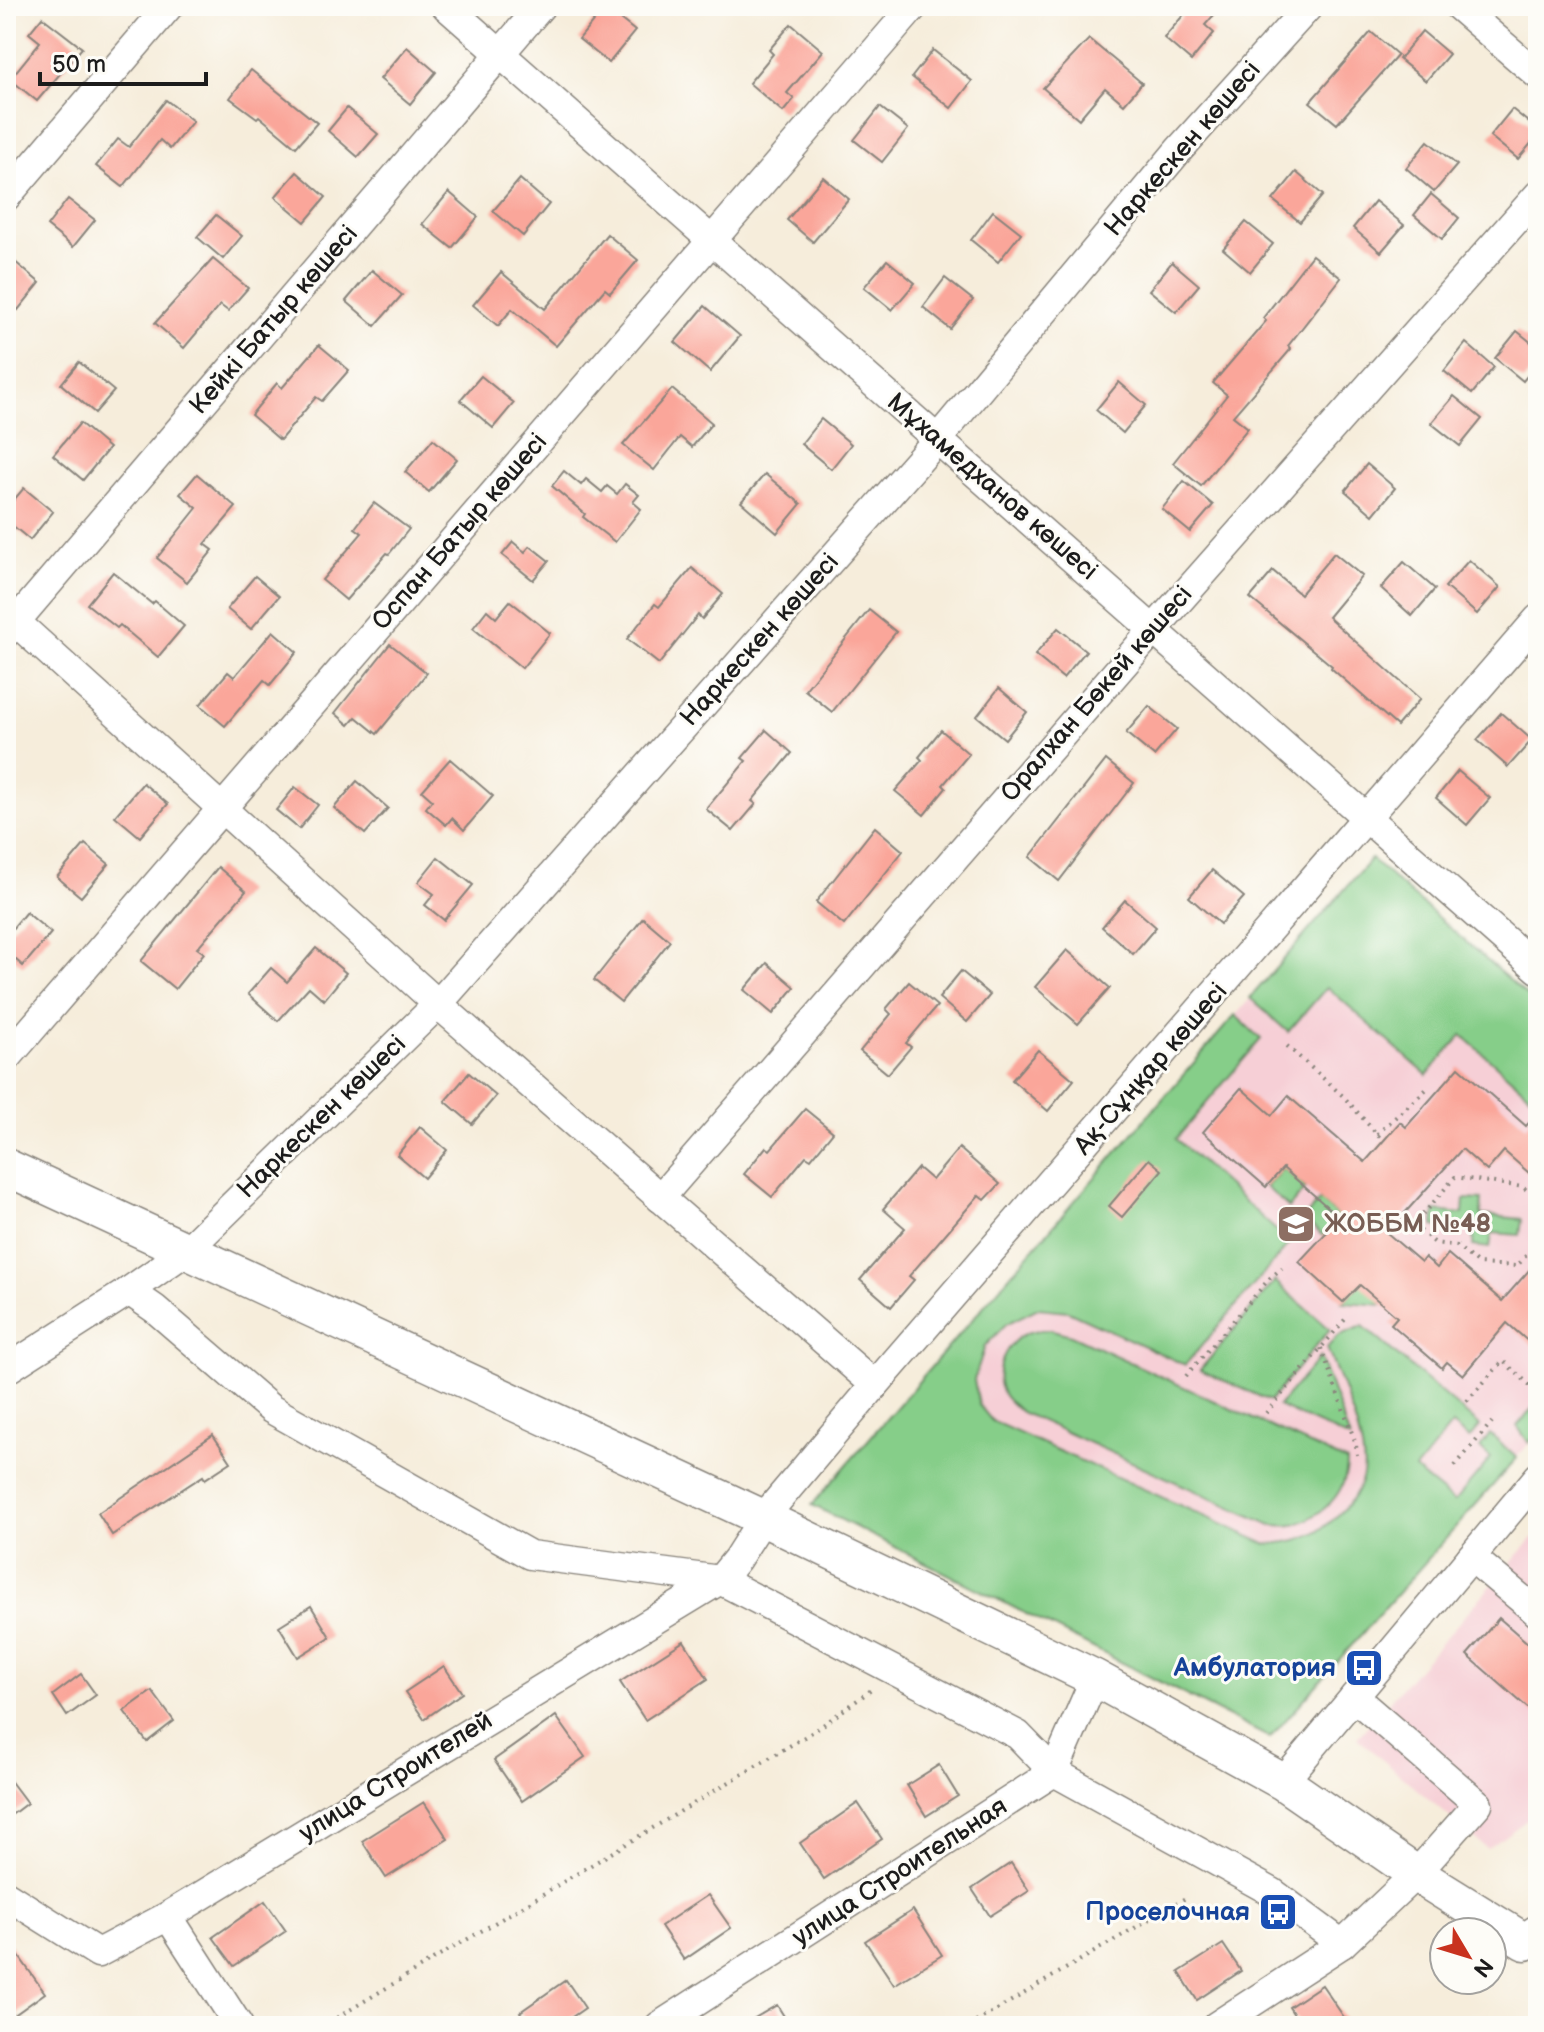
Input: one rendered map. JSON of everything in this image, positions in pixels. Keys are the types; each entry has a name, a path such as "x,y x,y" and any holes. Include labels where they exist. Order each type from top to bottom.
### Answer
{"main road":[{"path":"6,1167 763,1518 1095,1678 1283,1782 1416,1874 1534,1942"}],"street":[{"path":"6,197 169,6"},
{"name":"Мұхамедханов көшесі","path":"446,6 1538,969"},
{"name":"Кейкі Батыр көшесі","path":"9,622 541,6"},
{"name":"Оспан Батыр көшесі","path":"6,1059 914,6"},
{"name":"Наркескен көшесі","path":"6,1370 186,1251 438,1004 937,440 1178,151 1309,6"},
{"path":"1458,6 1538,75"},
{"name":"Оралхан Бөкей көшесі","path":"660,1198 1154,629 1538,195"},
{"name":"Ақ-Сұңқар көшесі","path":"763,1518 1538,619"},
{"path":"9,622 438,1004 875,1385"},
{"path":"129,1291 155,1309 271,1409 530,1555 720,1580 1018,1735 1054,1772 1272,1892 1342,1944"},
{"path":"1283,1782 1538,1477"},
{"name":"улица Строителей","path":"6,1895 98,1953 168,1916 720,1580 763,1518"},
{"path":"1471,1557 1538,1613"},
{"path":"1054,1772 1095,1678"},
{"path":"1216,2026 1342,1944 1416,1874 1478,1804 1354,1697"},
{"name":"улица Строительная","path":"659,2026 1054,1772"},
{"path":"168,1916 239,2026"}],"path":[{"path":"1287,1046 1343,1096 1383,1141"},
{"path":"1377,1134 1430,1086"},
{"path":"1538,1200 1523,1187 1455,1177 1414,1225 1435,1243 1457,1246 1478,1264 1517,1266 1538,1242"},
{"path":"1186,1376 1282,1268"},
{"path":"1266,1413 1348,1316"},
{"path":"1321,1348 1356,1444 1357,1455"},
{"path":"1467,1401 1503,1361 1530,1385"},
{"path":"1455,1466 1492,1422"},
{"path":"323,2026 816,1730 900,1672"},
{"path":"969,2026 1187,1897"}],"shaded area":[{"name":"ЖОББМ №48","path":"1371,859 1538,1005 1538,1433 1357,1641 873,1434"},
{"path":"1534,1537 1538,1540 1538,1812 1487,1849 1357,1738"}],"green space":[{"path":"1371,859 1538,1005 1538,1088 1531,1096 1462,1035 1427,1075 1327,987 1288,1032 1250,998"},
{"path":"1235,1015 1261,1039 1176,1139 1290,1243 1185,1365 1068,1311 1038,1308 1006,1324 985,1346 974,1380 979,1405 992,1421 1266,1544 1296,1540 1314,1533 1346,1507 1358,1489 1364,1466 1362,1451 1352,1414 1327,1348 1337,1336 1363,1326 1480,1426 1469,1439 1452,1425 1415,1470 1454,1502 1491,1458 1480,1448 1490,1434 1517,1458 1270,1738 812,1505"},
{"path":"1283,1168 1306,1188 1289,1208 1266,1187"},
{"path":"1464,1199 1482,1200 1481,1215 1522,1219 1520,1235 1492,1233 1490,1248 1473,1246 1474,1230 1434,1226 1435,1211 1463,1214"},
{"path":"1320,1200 1340,1218 1323,1236 1303,1219"},
{"path":"1384,1257 1383,1305 1343,1302"},
{"path":"1275,1281 1330,1329 1270,1401 1200,1370"},
{"path":"1049,1329 1071,1335 1347,1462 1338,1493 1325,1508 1307,1520 1291,1525 1271,1525 1021,1412 1003,1394 1000,1385 1003,1358 1021,1336"},
{"path":"1320,1357 1350,1439 1278,1406"},
{"path":"1538,1402 1538,1433 1529,1443 1517,1426"}],"building":[{"path":"1191,6 1222,6 1205,25 1214,33 1191,61 1164,38"},
{"path":"605,7 635,31 609,63 579,39"},
{"path":"42,17 82,48 37,101 10,79 40,42 29,33"},
{"path":"791,24 823,51 787,93 794,99 783,112 749,83 773,54 769,50"},
{"path":"1422,31 1449,54 1426,81 1399,59"},
{"path":"1371,32 1398,55 1337,124 1310,102"},
{"path":"1089,39 1142,83 1124,104 1105,88 1079,119 1043,88"},
{"path":"407,47 436,72 410,104 380,79"},
{"path":"933,50 972,81 951,108 912,77"},
{"path":"251,70 317,123 296,147 259,116 257,118 230,98"},
{"path":"166,100 193,121 170,149 160,140 123,187 96,166 118,139 129,147"},
{"path":"880,107 908,129 882,162 854,140"},
{"path":"347,108 378,134 358,157 328,131"},
{"path":"1512,109 1538,130 1538,135 1518,159 1490,136"},
{"path":"1428,141 1457,165 1434,192 1406,168"},
{"path":"297,172 326,197 305,222 275,197"},
{"path":"1296,172 1323,195 1300,222 1273,200"},
{"path":"823,177 849,199 813,242 787,220"},
{"path":"520,179 549,204 523,236 493,211"},
{"path":"449,192 478,217 452,248 422,224"},
{"path":"1431,194 1459,218 1442,239 1414,215"},
{"path":"68,199 95,220 73,247 47,226"},
{"path":"1375,201 1404,225 1381,252 1353,228"},
{"path":"993,211 1021,233 998,262 971,240"},
{"path":"216,215 242,236 223,259 197,237"},
{"path":"1246,222 1273,244 1250,272 1223,249"},
{"path":"607,234 638,260 610,293 605,289 556,346 512,309 498,326 473,305 501,272 545,309"},
{"path":"1312,255 1341,278 1288,346 1291,349 1233,416 1248,428 1201,486 1173,463 1227,395 1213,383 1266,321 1263,318"},
{"path":"213,259 248,288 228,311 220,305 184,348 155,323"},
{"path":"887,260 915,283 892,310 864,287"},
{"path":"14,261 40,283 18,310 6,300 6,271"},
{"path":"1172,262 1199,285 1176,312 1149,290"},
{"path":"372,270 402,295 375,326 346,301"},
{"path":"945,278 973,300 950,329 923,307"},
{"path":"705,306 740,336 710,372 675,342"},
{"path":"1517,331 1538,348 1538,363 1523,381 1495,358"},
{"path":"1466,343 1494,367 1472,394 1444,371"},
{"path":"319,345 349,370 322,401 316,397 280,440 251,415 277,383 282,388"},
{"path":"79,362 114,391 95,413 61,384"},
{"path":"481,376 514,403 493,428 460,400"},
{"path":"1119,382 1146,405 1123,433 1096,410"},
{"path":"672,389 712,423 692,447 680,437 654,470 623,445"},
{"path":"1454,396 1482,419 1460,446 1431,423"},
{"path":"821,419 851,444 831,469 801,444"},
{"path":"80,423 109,448 83,480 53,455"},
{"path":"433,439 457,459 429,492 405,472"},
{"path":"1367,464 1395,488 1373,515 1345,491"},
{"path":"564,471 581,485 586,479 602,492 607,486 617,494 625,484 639,495 633,502 641,509 615,542 583,517 585,514 552,486"},
{"path":"197,474 236,507 205,544 213,550 187,582 157,558 197,508 180,494"},
{"path":"765,474 801,504 777,533 741,502"},
{"path":"1184,481 1213,505 1190,532 1162,509"},
{"path":"24,488 53,512 30,540 6,520 6,509"},
{"path":"374,503 409,529 346,600 322,580 362,533 355,528"},
{"path":"513,542 525,552 530,546 549,561 533,580 502,555"},
{"path":"1334,553 1362,576 1328,617 1420,699 1397,726 1332,666 1250,598 1273,571 1300,594"},
{"path":"1469,560 1500,587 1477,614 1445,587"},
{"path":"1404,562 1435,589 1412,616 1381,588"},
{"path":"692,568 723,594 702,619 698,615 659,664 627,639 655,604 659,607"},
{"path":"113,572 184,626 158,657 120,625 117,628 87,604"},
{"path":"255,576 279,596 251,629 227,609"},
{"path":"510,601 550,633 522,668 473,628 487,610 496,618"},
{"path":"869,610 896,632 832,712 805,690"},
{"path":"1058,628 1086,651 1063,678 1035,655"},
{"path":"273,631 297,652 270,685 264,680 225,726 200,705 228,672 234,677"},
{"path":"390,644 427,673 377,734 356,717 349,725 335,713"},
{"path":"999,688 1027,712 1005,739 977,716"},
{"path":"1149,706 1177,729 1154,756 1126,733"},
{"path":"1501,713 1532,740 1508,767 1477,740"},
{"path":"766,730 792,753 752,801 756,804 733,831 706,809 746,761 742,758"},
{"path":"941,730 969,754 943,785 946,788 924,815 895,791 922,760 919,757"},
{"path":"450,759 493,796 464,830 452,818 446,825 426,808 432,800 422,791"},
{"path":"1106,760 1134,783 1059,881 1030,857"},
{"path":"1458,771 1490,798 1467,825 1436,798"},
{"path":"357,781 388,808 365,834 334,808"},
{"path":"143,783 168,804 140,837 115,816"},
{"path":"295,787 318,805 299,829 276,810"},
{"path":"875,827 903,851 844,925 816,902"},
{"path":"85,844 109,864 81,897 57,877"},
{"path":"438,857 473,885 444,920 425,905 434,894 418,882"},
{"path":"218,867 246,891 197,948 204,953 175,989 141,961"},
{"path":"1212,870 1244,897 1220,924 1189,897"},
{"path":"1125,900 1156,927 1133,954 1102,927"},
{"path":"26,912 51,933 23,966 6,951 6,936"},
{"path":"643,918 670,941 621,1002 594,980"},
{"path":"316,948 346,973 324,1000 309,987 278,1021 248,994 271,968 287,982"},
{"path":"1067,950 1110,988 1078,1024 1035,987"},
{"path":"767,963 795,987 773,1014 744,990"},
{"path":"961,971 990,995 967,1022 939,998"},
{"path":"909,982 937,1006 906,1043 911,1047 888,1074 860,1051 891,1014 886,1009"},
{"path":"1038,1050 1074,1080 1048,1111 1012,1080"},
{"path":"1459,1067 1526,1126 1538,1113 1538,1181 1504,1151 1487,1171 1462,1149 1387,1233 1421,1262 1425,1257 1437,1268 1448,1254 1502,1301 1538,1260 1538,1350 1507,1323 1463,1375 1447,1362 1442,1368 1391,1324 1397,1317 1360,1285 1343,1302 1299,1262 1340,1218 1283,1168 1266,1187 1203,1132 1241,1088 1272,1115 1288,1096 1365,1162 1400,1122 1406,1127"},
{"path":"469,1073 496,1096 472,1124 445,1101"},
{"path":"805,1109 833,1132 811,1159 806,1156 772,1197 744,1174 766,1147 770,1150"},
{"path":"420,1127 447,1150 424,1178 397,1155"},
{"path":"959,1148 1000,1184 985,1200 979,1195 909,1276 914,1280 891,1307 860,1280 905,1228 883,1209 918,1168 932,1180"},
{"path":"1149,1159 1162,1170 1122,1217 1109,1206"},
{"path":"213,1435 231,1462 205,1479 203,1476 112,1535 98,1513"},
{"path":"311,1606 330,1637 298,1657 279,1626"},
{"path":"1499,1618 1538,1652 1538,1717 1467,1655"},
{"path":"684,1641 708,1679 645,1720 620,1682"},
{"path":"444,1666 462,1693 424,1719 405,1692"},
{"path":"81,1674 96,1695 67,1716 53,1695"},
{"path":"152,1691 174,1721 147,1742 124,1711"},
{"path":"556,1716 585,1757 522,1801 494,1760"},
{"path":"939,1765 958,1796 926,1816 907,1785"},
{"path":"6,1775 27,1803 6,1819"},
{"path":"424,1802 448,1839 386,1878 362,1841"},
{"path":"858,1803 882,1839 824,1879 800,1843"},
{"path":"1011,1863 1029,1891 990,1916 972,1889"},
{"path":"708,1895 731,1928 684,1960 661,1926"},
{"path":"265,1901 286,1931 234,1966 213,1937"},
{"path":"913,1910 942,1955 894,1985 865,1941"},
{"path":"6,1938 45,1993 6,2021"},
{"path":"1223,1944 1241,1971 1197,2000 1179,1972"},
{"path":"566,1980 585,2008 559,2026 530,2026 520,2012"},
{"path":"1322,1985 1350,2026 1301,2026 1289,2007"},
{"path":"777,2005 790,2026 741,2026"}],"place":[{"name":"ЖОББМ №48","path":"1296,1224"},
{"name":"Амбулатория","path":"1364,1668"},
{"name":"Проселочная","path":"1278,1912"}]}
